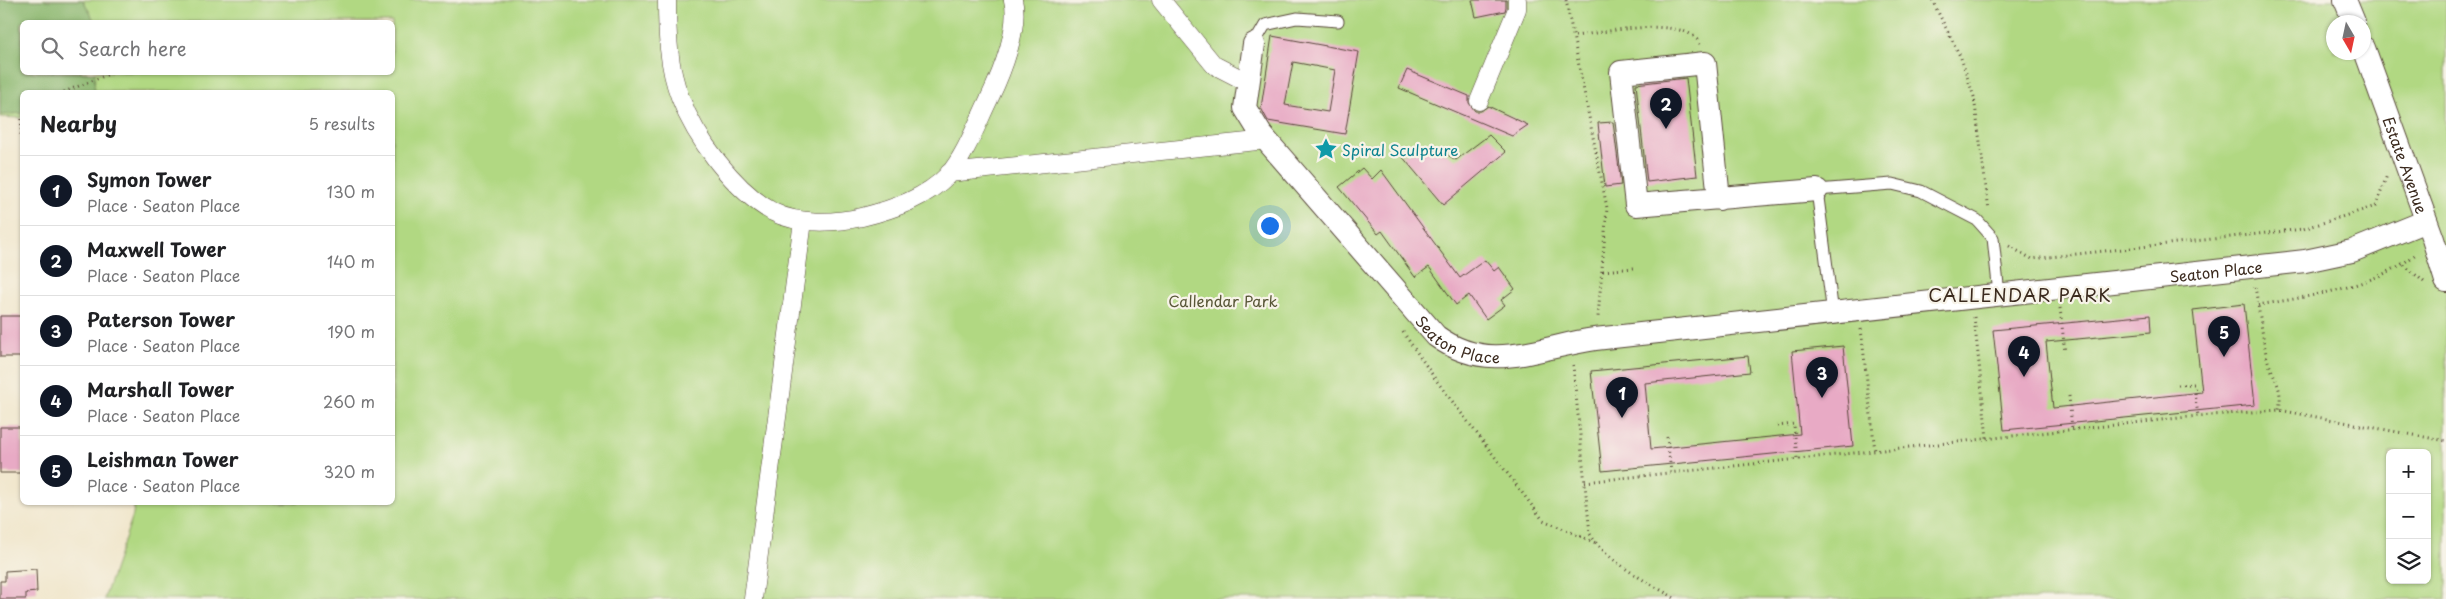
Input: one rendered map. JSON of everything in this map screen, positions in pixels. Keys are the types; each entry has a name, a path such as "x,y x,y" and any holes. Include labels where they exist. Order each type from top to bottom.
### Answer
{"street":[{"path":"667,0 672,68 678,90 706,145 729,176 753,198 775,213 803,220 848,220 893,210 912,201 949,173 971,136 994,87 1006,54 1016,12 1013,0"},
{"path":"1161,0 1214,66 1247,82"},
{"path":"1479,101 1517,9 1517,0"},
{"path":"2345,0 2351,15"},
{"name":"Seaton Place","path":"1254,44 1247,82 1245,108 1267,140 1436,336 1447,344 1479,356 1517,356 1571,343 1595,340 2305,261 2352,251 2430,230"},
{"name":"Estate Avenue","path":"2368,60 2399,142 2446,280"},
{"path":"1719,199 1705,63 1620,72 1636,205 1719,199 1817,190"},
{"path":"949,173 1267,140"},
{"path":"754,599 803,220"}],"lane":[{"path":"1254,44 1265,25 1297,18 1338,21"},
{"path":"1833,314 1817,190 1892,184 1921,191 1977,220 1993,238 2000,294"}],"path":[{"path":"1566,0 1607,208 1603,271 1595,340"},
{"path":"1932,0 1961,58 1974,97 1993,238 2032,259 2304,229 2376,206 2399,142"},
{"path":"1574,36 1656,26 1688,32 1700,41 1705,63"},
{"path":"69,90 106,75"},
{"path":"2258,305 2328,294 2404,264 2430,230"},
{"path":"2252,267 2267,356 2278,382 2281,398 2278,410"},
{"path":"1603,271 1634,268"},
{"path":"2058,287 2065,352"},
{"path":"1972,297 1987,438"},
{"path":"1859,311 1875,450"},
{"path":"1398,326 1436,380 1543,520 1596,543"},
{"path":"1571,343 1590,534 1596,543 1616,561 1676,599"},
{"path":"2178,385 2194,384 2198,416"},
{"path":"2069,396 2072,429"},
{"path":"1585,482 2072,429 2278,410 2446,441"},
{"path":"1777,426 1794,424 1798,459"},
{"path":"1667,437 1671,472"}],"green space":[{"name":"Callendar Park","path":"0,0 2446,0 2446,599 104,599 133,515 134,505 395,505 395,90 20,90 20,118 0,117"},
{"path":"0,0 83,0 94,20 20,20 20,75 95,75 94,90 20,90 20,113 0,115"}],"building":[{"path":"1472,0 1506,0 1505,11 1476,17"},
{"path":"1272,36 1359,52 1345,134 1268,121 1261,108","holes":["1293,62 1335,70 1328,112 1285,105"]},
{"path":"1407,70 1469,96 1469,103 1475,111 1481,111 1488,106 1528,125 1512,136 1399,88"},
{"path":"1686,78 1697,176 1647,182 1636,84"},
{"path":"1613,122 1621,185 1605,187 1598,123"},
{"path":"1489,135 1506,152 1443,205 1401,155 1427,148 1441,151 1456,160"},
{"path":"1362,168 1372,179 1381,170 1460,278 1485,260 1494,271 1499,267 1515,289 1501,300 1505,305 1486,319 1469,295 1456,305 1429,267 1415,277 1382,231 1378,234 1339,187"},
{"path":"2244,304 2255,405 2004,430 1993,330 2150,315 2151,332 2046,342 2053,408 2202,392 2193,310"},
{"path":"0,316 20,316 20,357 0,357"},
{"path":"1843,346 1853,446 1602,471 1591,371 1748,356 1750,372 1645,383 1651,449 1800,434 1792,351"},
{"path":"0,427 20,427 20,473 0,473"},
{"path":"36,569 37,592 26,593 26,599 0,599 0,581 5,581 5,571"}],"place":[{"name":"Maxwell Tower","path":"1666,129"},
{"name":"Spiral Sculpture","path":"1326,149"},
{"name":"Leishman Tower","path":"2224,357"},
{"name":"Marshall Tower","path":"2024,377"},
{"name":"Paterson Tower","path":"1822,398"},
{"name":"Symon Tower","path":"1622,418"}],"district":[{"name":"CALLENDAR PARK","path":"2020,294"}]}
